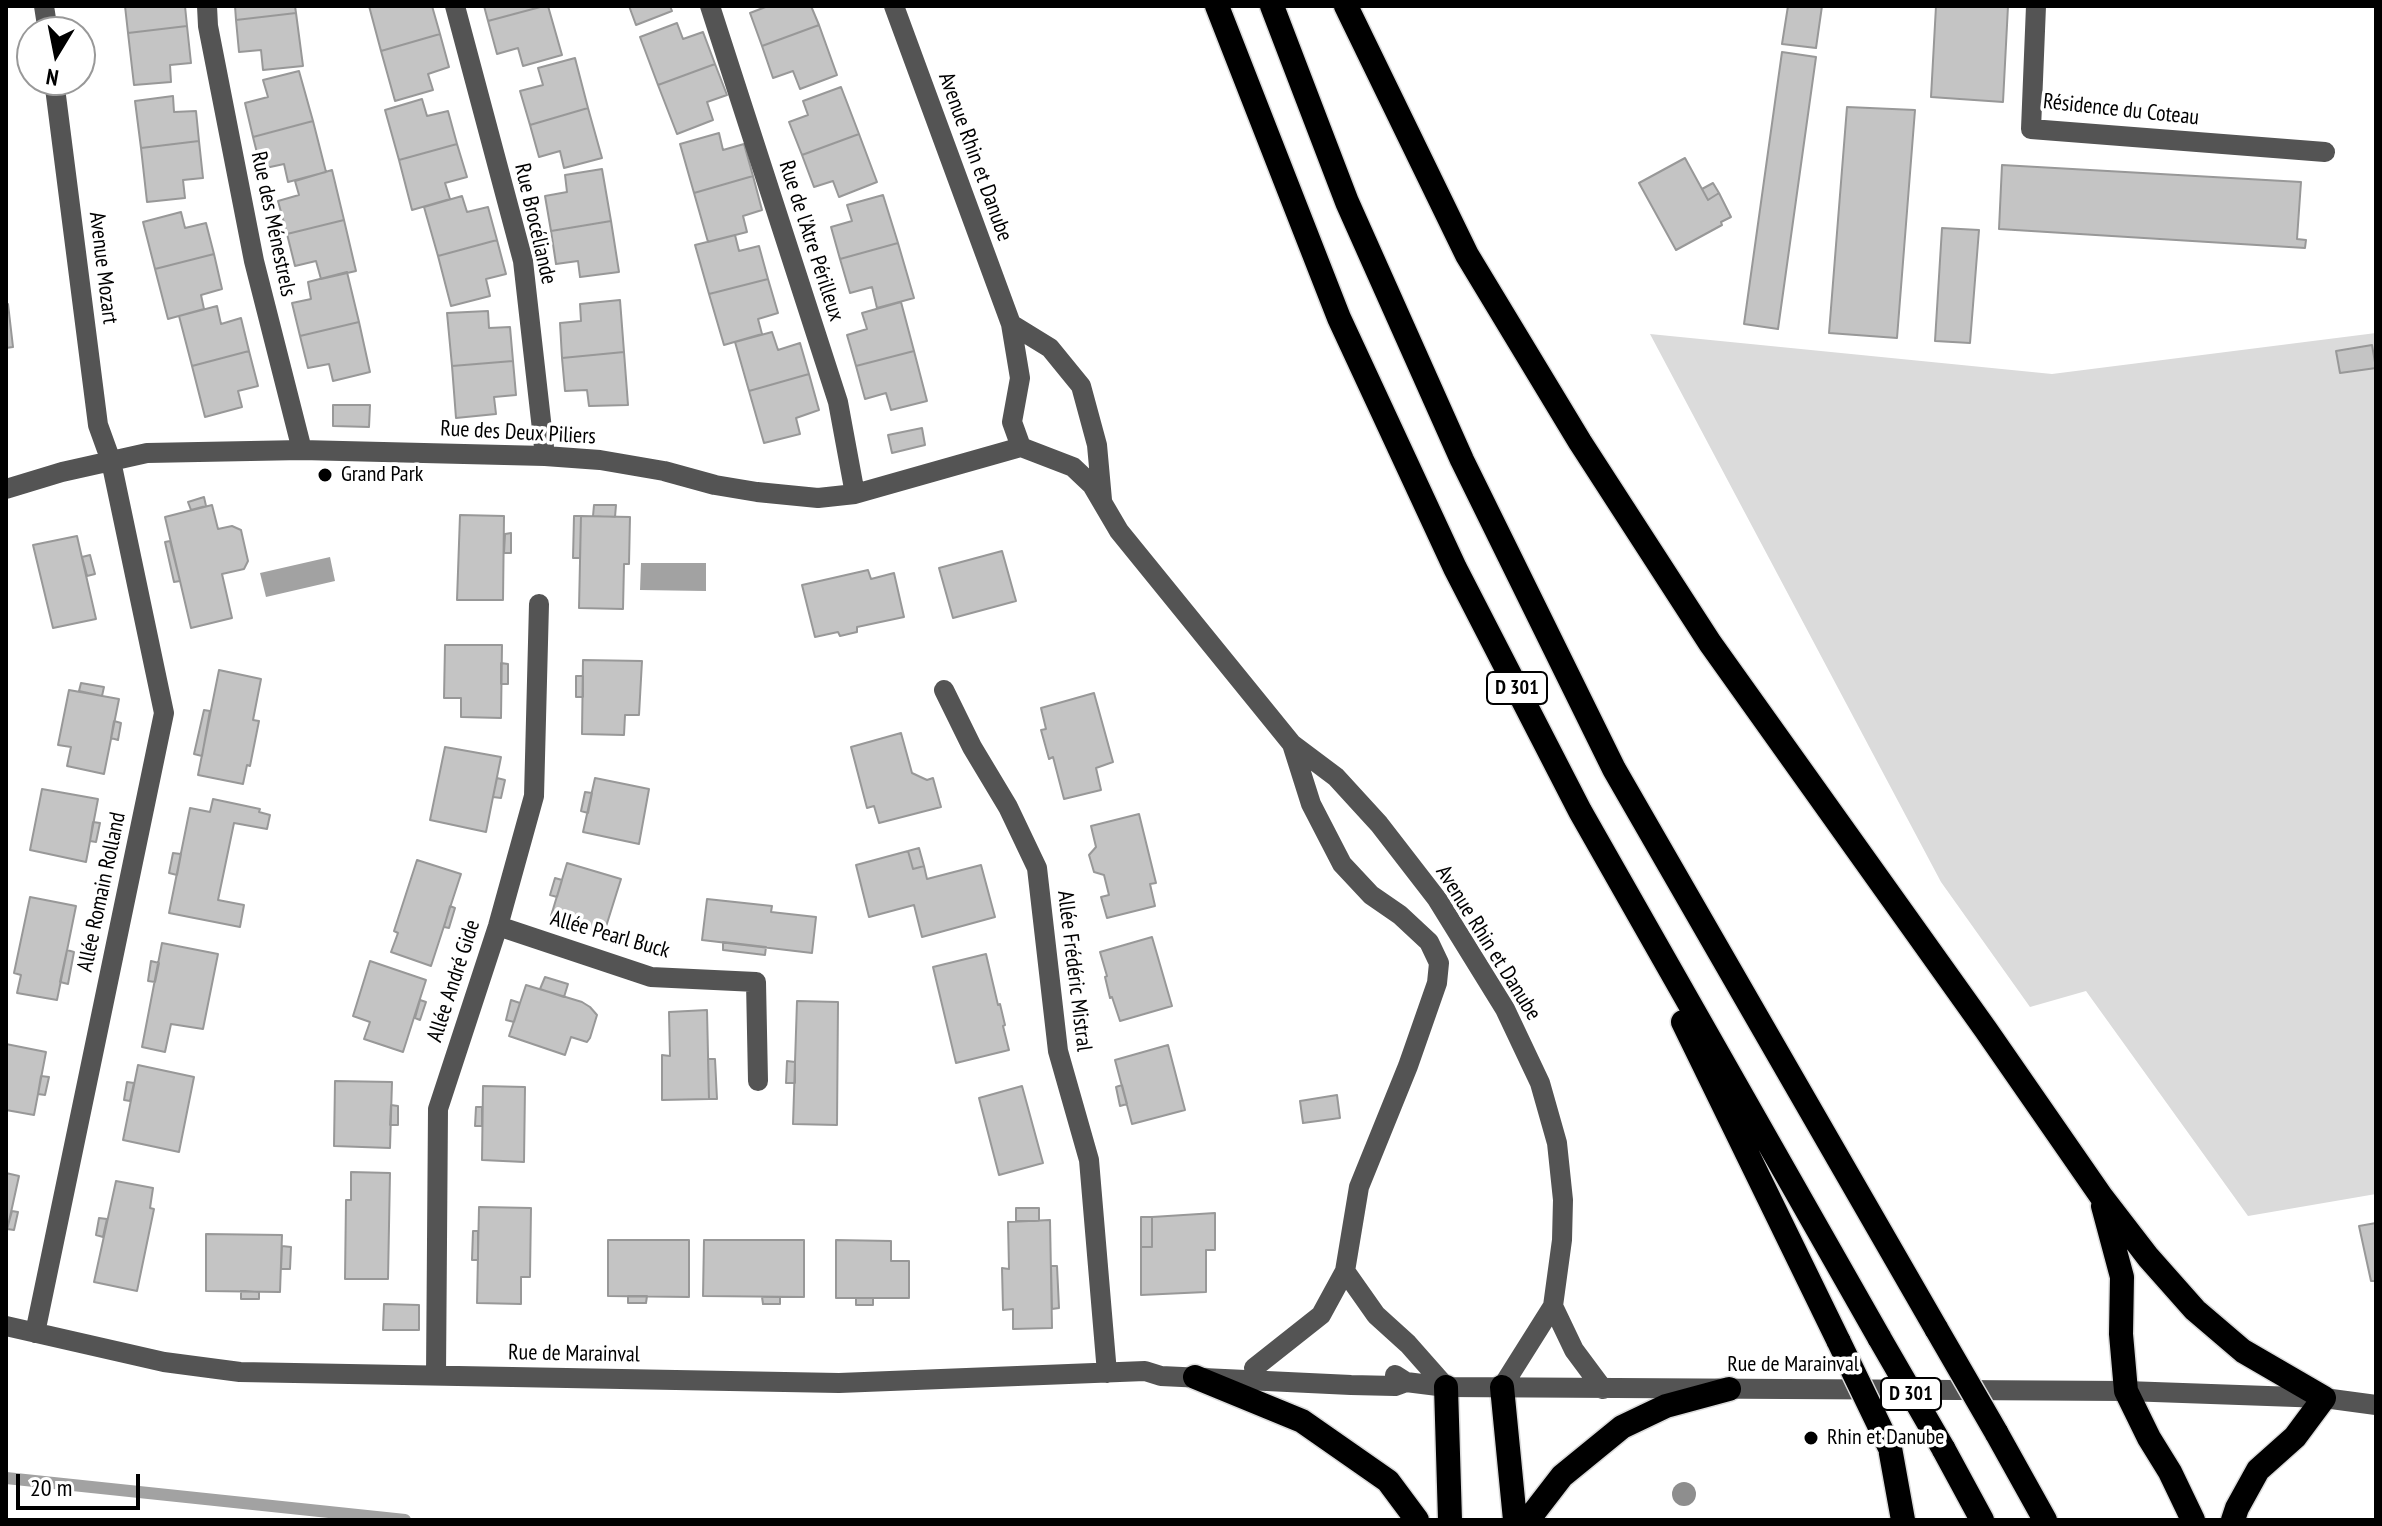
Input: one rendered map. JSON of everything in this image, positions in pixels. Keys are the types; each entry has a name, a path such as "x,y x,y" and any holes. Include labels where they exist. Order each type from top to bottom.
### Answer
{"highway":[{"name":"D 301","path":"1217,6 1339,318 1455,568 1580,811 1982,1520"},
{"name":"D 301","path":"1272,6 1347,202 1462,460 1614,769 2045,1520"},
{"path":"1346,6 1467,255 1580,442 1710,643 2101,1196 2148,1257 2195,1310 2243,1351 2324,1398 2295,1437 2258,1470 2233,1520"},
{"path":"1580,811 1890,1448 1903,1520"},
{"path":"2101,1196 2122,1277 2121,1334 2126,1391 2193,1520"},
{"path":"1195,1377 1302,1421 1388,1481 1417,1520"},
{"path":"1446,1387 1450,1520"},
{"path":"1502,1387 1515,1520"},
{"path":"1528,1520 1562,1476 1622,1427 1666,1406 1729,1389"}],"street":[{"name":"Rue des Ménestrels","path":"207,6 208,26 254,261 302,450"},
{"name":"Rue Brocéliande","path":"455,6 523,261 545,456"},
{"name":"Rue de l'Atre Périlleux","path":"710,6 838,402 855,494"},
{"name":"Avenue Rhin et Danube","path":"894,6 1011,324 1020,378 1012,422 1021,447 1073,467 1092,485 1119,531 1292,744 1336,777 1379,824 1437,899 1505,1009 1540,1083 1557,1143 1563,1200 1562,1240 1553,1306 1502,1387"},
{"name":"Résidence du Coteau","path":"2036,6 2031,129 2325,152"},
{"name":"Avenue Mozart","path":"56,96 98,425 111,461"},
{"name":"Avenue Rhin et Danube","path":"1011,324 1050,348 1081,386 1097,445 1103,504"},
{"name":"Rue des Deux Piliers","path":"6,489 62,472 147,453 302,450 600,460 664,471 715,485 818,498 855,494 1021,447"},
{"name":"Allée Romain Rolland","path":"35,1333 164,713 111,461"},
{"name":"Allée André Gide","path":"436,1375 438,1109 498,926 534,796 539,604"},
{"name":"Allée Frédéric Mistral","path":"944,690 972,747 1008,807 1037,868 1058,1051 1089,1160 1107,1373"},
{"name":"Avenue Rhin et Danube","path":"1254,1368 1321,1315 1345,1271 1359,1187 1408,1066 1437,983 1439,963 1429,942 1400,915 1371,895 1342,864 1311,804 1292,744"},
{"name":"Allée Pearl Buck","path":"498,926 651,977 756,982 758,1081"},
{"path":"1345,1271 1376,1315 1408,1344 1446,1387"},
{"path":"1553,1306 1574,1350 1603,1389"},
{"name":"Rue de Marainval","path":"6,1326 164,1362 240,1372 839,1383 1145,1371 1162,1364 1394,1375 1406,1382 1446,1387 2126,1391 2324,1398 2376,1405"},
{"name":"Rue de Marainval","path":"1145,1371 1161,1376 1351,1385 1395,1386 1406,1382"},
{"name":"Rue de Marainval","path":"2324,1398 2376,1393"}],"shaded area":[{"path":"2376,333 2376,1194 2248,1216 2086,991 2030,1007 1941,882 1650,334 2052,374"},
{"path":"330,557 335,581 266,597 260,573"},
{"path":"641,563 706,563 706,591 640,590"}],"building":[{"path":"125,6 185,6 187,26 128,33"},
{"path":"235,6 295,6 296,13 236,20"},
{"path":"369,6 432,6 440,34 381,51"},
{"path":"484,6 544,6 488,21"},
{"path":"548,6 562,55 523,66 518,48 497,54 488,21"},
{"path":"629,6 670,6 672,11 636,25"},
{"path":"768,6 811,6 819,25 762,46 750,13"},
{"path":"1788,6 1822,6 1816,48 1782,44"},
{"path":"1936,6 2008,6 2003,102 1931,97"},
{"path":"296,13 303,66 263,70 261,50 239,52 236,20"},
{"path":"677,23 683,39 703,32 715,64 658,85 640,37"},
{"path":"819,25 837,75 800,89 793,71 773,78 762,46"},
{"path":"187,26 191,63 170,65 171,82 134,85 128,33"},
{"path":"440,34 449,67 428,74 433,90 395,101 381,51"},
{"path":"1782,52 1816,57 1778,329 1744,324"},
{"path":"575,58 588,108 530,125 520,91 543,85 538,68"},
{"path":"715,64 727,95 707,102 713,120 677,134 658,85"},
{"path":"299,71 313,121 253,137 245,103 268,97 263,80"},
{"path":"841,87 859,134 802,155 789,122 808,115 803,101"},
{"path":"173,96 174,112 196,111 199,141 141,148 135,101"},
{"path":"422,99 427,116 448,111 457,144 399,160 385,110"},
{"path":"1847,107 1915,110 1897,338 1829,333"},
{"path":"588,108 602,158 564,168 560,151 539,157 530,125"},
{"path":"313,121 326,172 288,182 284,164 261,169 253,137"},
{"path":"719,133 723,150 744,144 753,176 694,193 680,144"},
{"path":"859,134 877,182 839,197 833,181 814,187 802,155"},
{"path":"199,141 203,178 183,180 185,198 147,202 141,148"},
{"path":"457,144 467,177 445,183 450,199 412,210 399,160"},
{"path":"1685,158 1708,200 1719,193 1731,217 1676,250 1639,183"},
{"path":"2002,165 2301,182 2297,239 2306,240 2305,248 1999,229"},
{"path":"602,169 611,221 551,231 545,196 567,192 565,175"},
{"path":"332,170 344,220 287,234 278,201 299,195 295,181"},
{"path":"753,176 762,210 743,216 747,232 708,242 694,193"},
{"path":"1713,183 1719,193 1708,200 1702,189"},
{"path":"883,195 898,243 840,259 831,227 852,221 847,205"},
{"path":"462,196 467,212 488,207 497,240 438,256 424,207"},
{"path":"181,212 185,228 206,223 214,254 155,269 143,222"},
{"path":"344,220 356,271 321,279 316,261 295,266 287,234"},
{"path":"611,221 619,272 580,277 578,261 556,264 551,231"},
{"path":"1942,228 1979,230 1970,343 1935,341"},
{"path":"735,235 739,251 759,246 768,279 709,294 695,245"},
{"path":"497,240 506,274 486,279 490,296 451,306 438,256"},
{"path":"898,243 914,298 877,308 872,287 850,293 840,259"},
{"path":"214,254 222,289 201,295 204,309 168,319 155,269"},
{"path":"347,272 359,322 300,336 292,303 311,299 308,282"},
{"path":"768,279 778,313 758,319 762,334 724,345 709,294"},
{"path":"620,300 624,352 562,358 560,323 581,321 580,304"},
{"path":"901,302 914,351 856,366 847,335 867,329 862,313"},
{"path":"6,304 13,347 6,348"},
{"path":"217,306 221,324 241,318 249,351 192,366 179,316"},
{"path":"488,311 489,328 510,327 513,361 452,366 447,313"},
{"path":"359,322 370,372 333,381 329,364 308,368 300,336"},
{"path":"772,332 778,350 800,343 809,374 749,391 735,342"},
{"path":"2372,345 2376,368 2340,373 2336,351"},
{"path":"249,351 258,386 238,391 242,407 205,417 192,366"},
{"path":"914,351 927,401 891,410 886,393 865,399 856,366"},
{"path":"624,352 628,405 589,406 587,390 565,391 562,358"},
{"path":"513,361 516,395 494,397 496,414 456,418 452,366"},
{"path":"809,374 819,410 796,418 800,434 764,443 749,391"},
{"path":"333,405 370,405 369,427 333,426"},
{"path":"922,428 925,445 892,453 888,435"},
{"path":"204,497 206,506 191,510 188,502"},
{"path":"212,505 218,529 232,526 241,530 248,561 244,569 222,574 232,618 191,628 165,517"},
{"path":"594,505 616,505 615,517 593,516"},
{"path":"460,515 504,516 503,600 457,600"},
{"path":"574,516 581,516 580,558 573,558"},
{"path":"581,516 630,517 629,564 624,564 623,609 579,608"},
{"path":"511,533 511,553 504,553 505,534"},
{"path":"77,536 96,619 53,628 33,545"},
{"path":"170,541 180,581 174,582 165,542"},
{"path":"1002,551 1016,601 953,618 939,568"},
{"path":"90,555 95,574 87,576 82,557"},
{"path":"868,570 871,579 894,573 904,617 857,627 857,632 840,636 838,632 815,637 802,585"},
{"path":"445,645 502,645 501,718 461,717 461,698 444,698"},
{"path":"583,660 642,661 639,715 625,715 624,735 582,734"},
{"path":"501,663 508,664 508,684 501,684"},
{"path":"219,670 261,679 253,720 259,721 243,784 198,775"},
{"path":"576,676 583,676 583,697 576,697"},
{"path":"81,683 104,687 102,696 79,691"},
{"path":"69,690 119,699 104,774 67,766 71,747 58,745"},
{"path":"1094,693 1113,762 1096,768 1101,790 1064,799 1053,757 1049,759 1041,730 1046,729 1041,708"},
{"path":"204,710 210,711 202,756 194,754"},
{"path":"114,721 121,723 118,740 111,738"},
{"path":"901,733 912,773 927,780 933,778 941,807 879,823 874,806 867,808 851,747"},
{"path":"445,747 501,757 486,832 430,820"},
{"path":"497,778 505,780 501,798 493,797"},
{"path":"595,778 649,789 639,844 583,832"},
{"path":"42,789 98,799 86,862 30,850"},
{"path":"585,792 592,793 588,813 581,811"},
{"path":"213,799 260,809 259,812 270,815 267,829 234,823 218,900 244,905 240,927 169,913 190,808 210,812"},
{"path":"1139,814 1156,883 1150,884 1155,906 1107,918 1101,897 1109,895 1104,875 1094,872 1089,855 1096,847 1091,826"},
{"path":"93,822 100,823 96,842 90,841"},
{"path":"919,848 924,866 913,869 908,851"},
{"path":"908,851 913,869 924,866 927,879 981,865 995,917 922,937 914,905 869,917 856,865"},
{"path":"173,853 181,854 177,875 169,873"},
{"path":"417,860 461,874 431,966 391,952 398,933 394,931"},
{"path":"567,863 621,879 604,933 551,916"},
{"path":"555,878 562,880 557,897 550,895"},
{"path":"30,897 76,906 57,1000 17,993 21,975 14,973"},
{"path":"707,899 772,906 771,912 816,917 812,953 702,940"},
{"path":"450,906 455,908 449,928 444,927"},
{"path":"1152,937 1172,1006 1120,1021 1110,998 1100,952"},
{"path":"723,942 766,947 765,955 723,950"},
{"path":"162,943 218,954 203,1029 171,1024 165,1052 142,1047"},
{"path":"67,950 74,952 68,984 60,982"},
{"path":"986,954 1009,1050 956,1063 933,967"},
{"path":"151,961 159,963 155,982 148,981"},
{"path":"370,961 426,980 403,1052 364,1039 370,1022 353,1016"},
{"path":"545,977 568,984 564,997 540,989"},
{"path":"526,985 590,1007 597,1015 587,1042 571,1037 565,1055 509,1036"},
{"path":"420,1000 426,1002 420,1020 415,1018"},
{"path":"511,1000 520,1003 514,1022 506,1020"},
{"path":"797,1001 838,1002 837,1125 793,1124"},
{"path":"707,1010 709,1099 662,1100 662,1055 670,1056 669,1012"},
{"path":"6,1044 46,1052 34,1115 6,1110"},
{"path":"1168,1045 1185,1110 1132,1124 1115,1060"},
{"path":"708,1059 715,1059 717,1099 709,1099"},
{"path":"787,1061 795,1062 795,1083 786,1083"},
{"path":"138,1065 194,1077 179,1152 123,1140"},
{"path":"41,1076 49,1077 45,1095 38,1094"},
{"path":"335,1081 392,1082 390,1148 334,1146"},
{"path":"127,1082 134,1083 130,1101 124,1100"},
{"path":"1122,1085 1127,1104 1120,1106 1116,1087"},
{"path":"483,1086 525,1087 524,1162 482,1160"},
{"path":"1022,1086 1043,1163 999,1175 979,1098"},
{"path":"1337,1095 1340,1118 1303,1123 1300,1101"},
{"path":"391,1105 398,1106 398,1125 390,1125"},
{"path":"476,1107 482,1107 482,1126 475,1126"},
{"path":"351,1172 390,1173 388,1279 345,1279 346,1200 351,1200"},
{"path":"6,1173 19,1176 6,1235"},
{"path":"116,1181 153,1188 150,1208 154,1209 137,1291 94,1282"},
{"path":"479,1207 531,1208 530,1277 521,1277 521,1304 477,1303"},
{"path":"1016,1208 1039,1208 1039,1221 1016,1221"},
{"path":"12,1211 18,1212 14,1230 7,1229"},
{"path":"1215,1213 1215,1250 1206,1250 1206,1292 1141,1295 1141,1247 1152,1247 1152,1217"},
{"path":"1141,1217 1152,1217 1152,1247 1141,1247"},
{"path":"99,1218 107,1219 103,1237 96,1235"},
{"path":"1050,1220 1052,1328 1013,1329 1013,1309 1003,1310 1002,1268 1009,1269 1008,1222"},
{"path":"2376,1223 2376,1281 2371,1281 2359,1226"},
{"path":"473,1231 478,1231 478,1260 472,1260"},
{"path":"206,1234 282,1235 280,1292 206,1291"},
{"path":"608,1240 689,1240 689,1297 608,1296"},
{"path":"704,1240 804,1240 804,1297 703,1296"},
{"path":"836,1240 891,1241 891,1261 909,1261 909,1298 836,1298"},
{"path":"282,1246 291,1247 290,1269 281,1269"},
{"path":"1051,1266 1057,1266 1059,1308 1052,1309"},
{"path":"241,1291 259,1292 259,1299 241,1299"},
{"path":"628,1296 647,1296 646,1303 628,1303"},
{"path":"762,1297 780,1297 780,1304 763,1304"},
{"path":"856,1298 873,1298 873,1305 856,1305"},
{"path":"384,1304 419,1305 419,1330 383,1330"}],"waterway":[{"path":"6,1478 405,1520"}],"place":[{"name":"Grand Park","path":"325,475"},
{"name":"Rhin et Danube","path":"1811,1438"}]}
